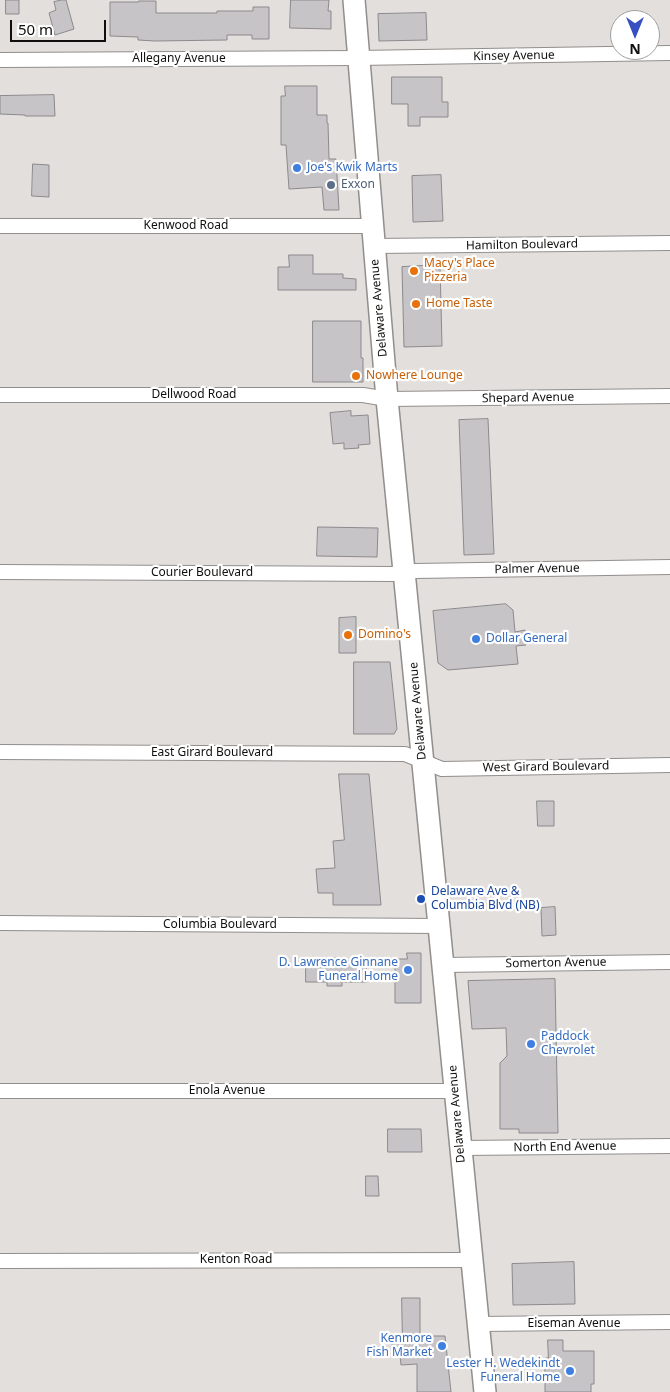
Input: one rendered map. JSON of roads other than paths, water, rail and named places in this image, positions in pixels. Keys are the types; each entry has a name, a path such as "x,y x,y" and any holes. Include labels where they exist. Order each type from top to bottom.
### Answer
{"main road":[{"name":"Delaware Avenue","path":"354,0 387,399 485,1392"}],"street":[{"name":"Kinsey Avenue","path":"358,58 670,53"},
{"name":"Allegany Avenue","path":"0,60 358,58"},
{"name":"Kenwood Road","path":"0,226 373,236"},
{"name":"Hamilton Boulevard","path":"373,236 670,243"},
{"name":"Dellwood Road","path":"0,394 363,394 387,399"},
{"name":"Shepard Avenue","path":"387,399 670,396"},
{"name":"Palmer Avenue","path":"404,572 670,567"},
{"name":"Courier Boulevard","path":"0,572 329,574 404,572"},
{"name":"East Girard Boulevard","path":"0,752 385,753 405,754 423,762"},
{"name":"West Girard Boulevard","path":"423,762 442,769 670,765"},
{"name":"Columbia Boulevard","path":"0,923 439,926"},
{"name":"Somerton Avenue","path":"443,965 670,962"},
{"name":"Enola Avenue","path":"0,1091 455,1091"},
{"name":"North End Avenue","path":"460,1148 670,1146"},
{"name":"Kenton Road","path":"0,1261 472,1260"},
{"name":"Eiseman Avenue","path":"478,1324 670,1322"}],"place":[{"name":"Joe's Kwik Marts","path":"297,168"},
{"name":"Exxon","path":"331,185"},
{"name":"Macy's Place Pizzeria","path":"414,271"},
{"name":"Home Taste","path":"416,304"},
{"name":"Nowhere Lounge","path":"356,376"},
{"name":"Domino's","path":"348,635"},
{"name":"Dollar General","path":"476,639"},
{"name":"Delaware Ave & Columbia Blvd (NB)","path":"421,899"},
{"name":"D. Lawrence Ginnane Funeral Home","path":"408,970"},
{"name":"Paddock Chevrolet","path":"531,1044"},
{"name":"Kenmore Fish Market","path":"442,1346"},
{"name":"Lester H. Wedekindt Funeral Home","path":"570,1371"}]}
